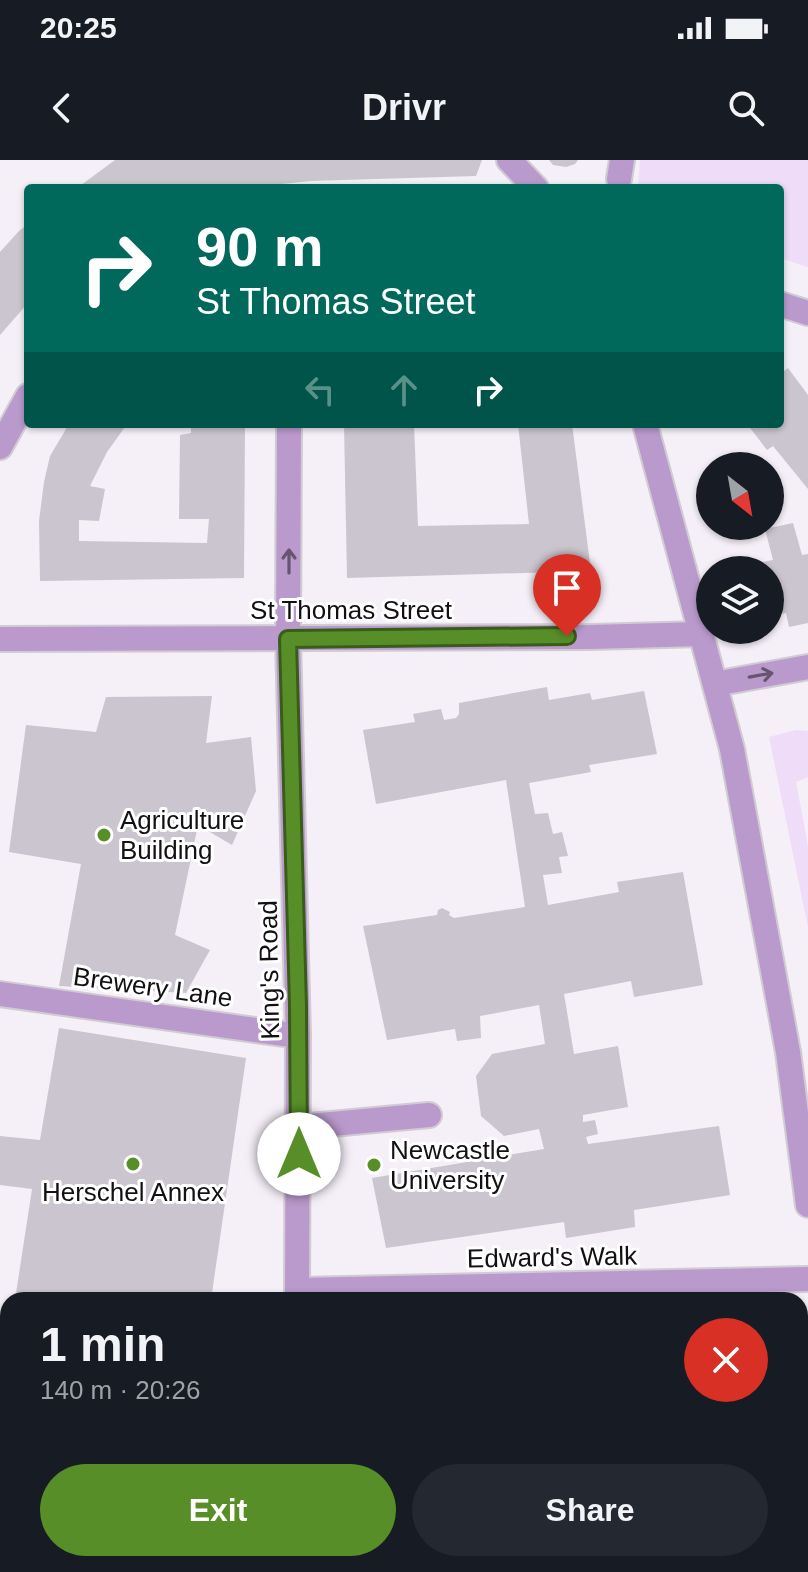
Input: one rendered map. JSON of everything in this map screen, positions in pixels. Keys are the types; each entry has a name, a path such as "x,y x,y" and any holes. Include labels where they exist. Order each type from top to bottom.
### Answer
{"street":[{"path":"509,160 532,184"},
{"path":"784,305 808,313"},
{"path":"0,447 24,403"},
{"name":"King's Road","path":"289,428 288,639 298,1036 298,1292"},
{"path":"646,428 696,612"},
{"name":"St Thomas Street","path":"0,639 696,634"},
{"path":"705,644 732,749 785,1037 808,1205"},
{"path":"715,684 808,667"},
{"name":"Brewery Lane","path":"0,994 298,1036"},
{"path":"299,1127 429,1115"},
{"name":"Edward's Walk","path":"394,1292 808,1279"}],"shaded area":[{"path":"640,160 808,160 808,267 784,259 784,184 638,184"},
{"path":"796,730 808,731 808,777 796,782 808,846 808,927 769,737"}],"building":[{"path":"115,160 482,160 476,176 282,184 82,184"},
{"path":"549,160 578,160 566,167 553,165"},
{"path":"24,227 24,308 0,335 0,252"},
{"path":"788,368 808,395 808,489 784,460 784,452 778,452 773,446 767,450 750,428 784,428 784,371"},
{"path":"67,428 124,428 107,452 90,486 105,489 99,521 79,520 79,541 207,543 209,519 179,519 180,435 191,433 191,428 245,428 244,578 40,581 39,521 50,456"},
{"path":"344,428 414,428 418,526 529,524 518,428 573,428 591,571 347,578"},
{"path":"793,523 802,555 808,554 808,623 789,627 784,613 784,556 772,556 768,540 784,540 784,525"},
{"path":"547,687 549,700 590,693 592,700 644,691 657,754 589,765 591,772 529,783 535,814 548,813 553,834 562,832 568,856 559,857 562,873 543,875 548,905 619,892 617,882 683,872 703,985 634,997 631,981 564,994 574,1054 618,1046 628,1107 583,1115 583,1122 595,1120 598,1134 586,1137 588,1144 719,1126 730,1195 634,1210 635,1227 566,1238 564,1222 386,1248 372,1178 544,1149 539,1129 504,1136 481,1116 476,1076 492,1054 545,1044 539,1005 480,1016 481,1038 457,1041 455,1029 387,1040 363,926 437,915 442,908 454,918 525,907 506,780 376,804 363,730 415,722 413,714 441,709 444,720 456,718 459,703"},
{"name":"Agriculture Building","path":"212,696 206,743 251,737 256,791 232,845 198,825 175,935 210,950 186,993 59,986 81,864 9,852 26,725 96,732 106,697"},
{"name":"Herschel Annex","path":"59,1028 246,1058 212,1292 16,1292 32,1189 0,1185 0,1136 40,1140"}],"place":[{"name":"Agriculture Building","path":"104,835"},
{"name":"Herschel Annex","path":"133,1164"},
{"name":"Newcastle University","path":"374,1165"}],"route":[{"path":"299,1154 288,639 567,636"}]}
